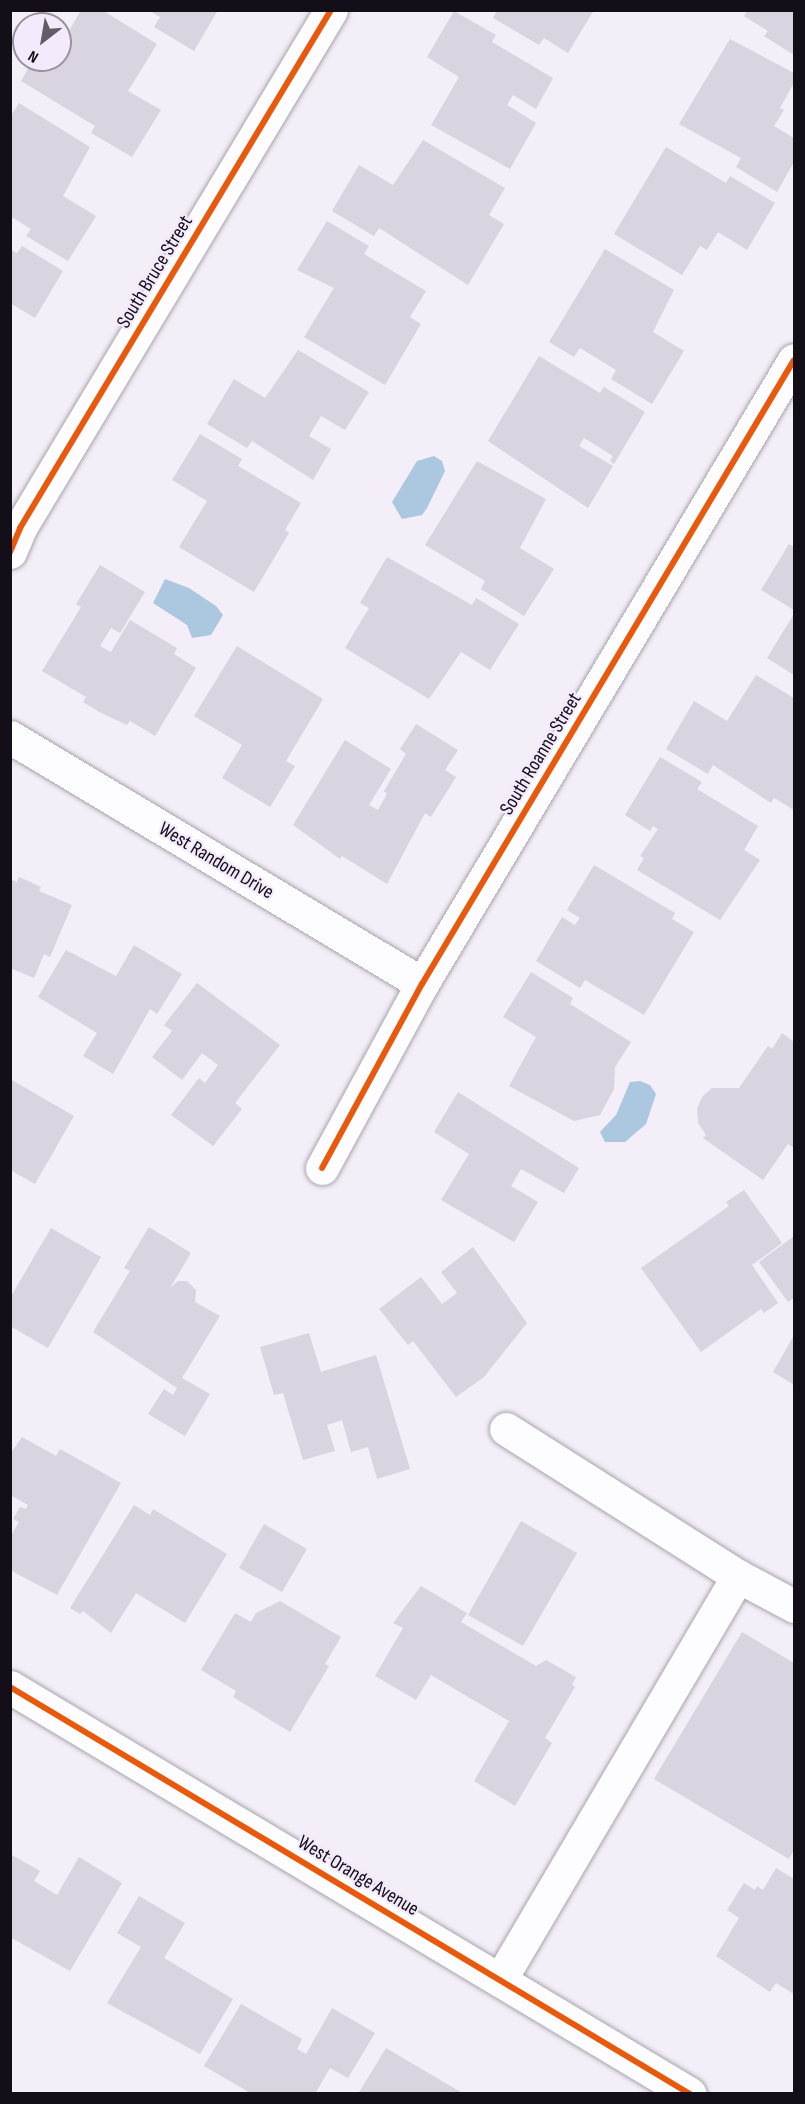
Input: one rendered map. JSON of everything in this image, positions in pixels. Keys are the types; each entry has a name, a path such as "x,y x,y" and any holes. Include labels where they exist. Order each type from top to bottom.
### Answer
{"street":[{"name":"South Bruce Street","path":"10,552 20,528 331,10"},
{"name":"South Roanne Street","path":"322,1168 422,984 795,360"},
{"name":"West Random Drive","path":"10,737 422,984"},
{"path":"506,1429 738,1576 795,1606"},
{"path":"500,1980 738,1576"},
{"name":"West Orange Avenue","path":"10,1688 690,2094"}],"water":[{"path":"434,456 442,461 445,471 427,508 422,515 402,519 392,502 417,461"},
{"path":"165,579 189,588 216,606 223,615 211,635 192,638 187,625 153,603"},
{"path":"640,1081 650,1085 656,1094 646,1124 625,1142 605,1142 600,1132 616,1115 630,1082"}],"building":[{"path":"81,10 102,10 157,44 128,91 161,110 132,157 91,133 95,126 21,81 26,72 72,72 72,26"},
{"path":"148,10 218,10 194,51 154,27 160,17"},
{"path":"497,10 594,10 568,53 544,38 539,45 493,18"},
{"path":"748,10 794,10 794,55 764,36 768,31 744,16"},
{"path":"454,11 496,35 492,42 553,78 536,109 513,95 507,105 536,123 510,169 431,125 459,77 427,57"},
{"path":"730,39 794,73 794,83 780,108 784,110 774,126 794,138 794,162 777,192 736,167 741,158 679,124"},
{"path":"19,103 90,147 63,196 96,216 68,261 26,236 31,229 10,216 10,117"},
{"path":"423,140 505,188 489,215 504,224 468,285 379,228 374,236 332,211 359,165 393,185"},
{"path":"666,147 726,183 730,176 775,203 747,250 718,232 707,250 700,246 682,275 614,234"},
{"path":"327,221 369,246 364,254 426,291 410,317 421,324 385,385 304,337 334,288 297,270"},
{"path":"22,246 63,271 35,318 10,303 10,249 17,253"},
{"path":"605,249 674,290 653,332 684,351 652,404 611,379 616,370 580,348 574,357 549,342"},
{"path":"298,350 369,392 345,430 321,416 309,436 331,449 313,480 252,441 247,448 207,424 234,379 265,398"},
{"path":"539,356 600,393 604,387 645,412 614,464 610,461 613,456 584,438 579,446 613,466 588,508 488,441"},
{"path":"200,434 242,459 238,466 301,503 285,530 289,533 254,592 179,547 207,501 172,480"},
{"path":"477,461 546,499 520,548 554,569 524,616 481,589 485,581 425,545"},
{"path":"789,544 794,547 794,610 761,590"},
{"path":"387,557 472,605 476,598 519,624 490,670 461,652 429,699 345,648 369,608 360,603"},
{"path":"100,565 145,592 120,633 111,628 100,646 111,652 130,620 177,648 174,654 196,668 155,736 130,721 127,725 101,713 83,702 86,697 42,671 81,607 76,604"},
{"path":"794,614 794,675 767,658"},
{"path":"237,646 323,699 286,761 295,766 270,807 222,778 242,745 194,716"},
{"path":"756,675 794,698 794,810 774,798 771,803 713,765 708,774 666,749 694,701 727,721"},
{"path":"416,724 458,750 445,770 456,777 431,817 425,813 387,884 342,856 340,859 293,825 345,740 391,769 369,805 378,810 387,794 384,791 406,754 400,749"},
{"path":"660,757 702,782 697,789 758,826 744,850 760,860 720,920 637,870 644,858 640,856 658,829 653,826 650,831 625,815"},
{"path":"594,865 675,913 672,919 694,932 644,1015 585,980 580,988 536,961 562,917 575,925 580,918 567,910"},
{"path":"19,877 41,887 39,891 72,905 50,957 44,954 34,978 10,968 10,879 17,882"},
{"path":"134,945 182,974 157,1014 150,1009 113,1074 83,1056 97,1033 38,997 66,950 116,976"},
{"path":"531,972 573,998 570,1004 631,1042 615,1067 614,1089 600,1115 574,1121 509,1086 536,1037 503,1017"},
{"path":"197,983 280,1045 235,1103 242,1109 213,1146 171,1115 199,1078 205,1083 218,1065 202,1053 182,1080 152,1057 172,1031 164,1025"},
{"path":"782,1033 794,1042 794,1148 788,1144 763,1180 703,1138 706,1135 698,1123 697,1109 702,1097 712,1088 739,1088 768,1046 772,1049"},
{"path":"10,1079 74,1116 35,1184 10,1170"},
{"path":"458,1092 579,1168 564,1193 521,1169 511,1186 538,1202 514,1242 441,1200 469,1154 434,1132"},
{"path":"744,1190 782,1243 752,1265 778,1303 764,1313 761,1309 701,1352 641,1268 729,1206 726,1202"},
{"path":"149,1227 191,1253 170,1288 178,1281 187,1281 196,1290 195,1302 220,1316 182,1378 210,1394 185,1436 148,1414 164,1389 173,1395 177,1388 93,1332 130,1271 124,1268"},
{"path":"51,1228 101,1257 48,1348 10,1326 10,1298"},
{"path":"794,1236 794,1298 788,1302 759,1262"},
{"path":"473,1247 527,1323 484,1377 456,1397 413,1341 408,1345 379,1309 421,1277 442,1304 457,1293 441,1272"},
{"path":"309,1333 321,1372 376,1355 410,1469 377,1479 368,1447 351,1452 342,1420 327,1425 335,1451 303,1460 283,1393 274,1395 260,1347"},
{"path":"794,1335 794,1385 773,1372"},
{"path":"22,1437 56,1456 60,1449 121,1483 57,1595 10,1570 10,1537 19,1522 13,1519 20,1507 26,1509 28,1505 10,1495 10,1454"},
{"path":"134,1505 150,1515 153,1509 227,1554 185,1623 136,1593 111,1633 83,1611 80,1614 70,1608"},
{"path":"521,1521 577,1553 523,1646 468,1615"},
{"path":"264,1524 307,1549 282,1592 239,1568"},
{"path":"421,1586 467,1613 461,1622 536,1666 546,1660 576,1677 572,1685 575,1687 545,1738 552,1743 515,1806 474,1781 509,1721 431,1675 416,1700 375,1676 403,1628 393,1623"},
{"path":"280,1601 341,1637 325,1664 329,1666 290,1732 233,1697 236,1691 201,1670 235,1613 251,1622 256,1613"},
{"path":"742,1632 794,1663 794,1850 789,1859 654,1779"},
{"path":"10,1854 40,1871 34,1881 57,1895 79,1857 122,1883 70,1971 10,1937"},
{"path":"776,1868 794,1879 794,1994 776,1983 770,1992 716,1956 739,1918 727,1910 744,1883 755,1890 757,1886 763,1890"},
{"path":"139,1896 185,1923 164,1958 233,1999 200,2054 107,2003 141,1947 117,1933"},
{"path":"241,2004 302,2039 297,2049 306,2054 332,2008 375,2033 348,2078 330,2068 315,2094 252,2094 204,2066"},
{"path":"386,2048 464,2094 358,2094"}],"cycle path":[{"path":"10,552 20,528 331,10"},
{"path":"322,1168 422,984 794,360"},
{"path":"10,1687 690,2094"}]}
